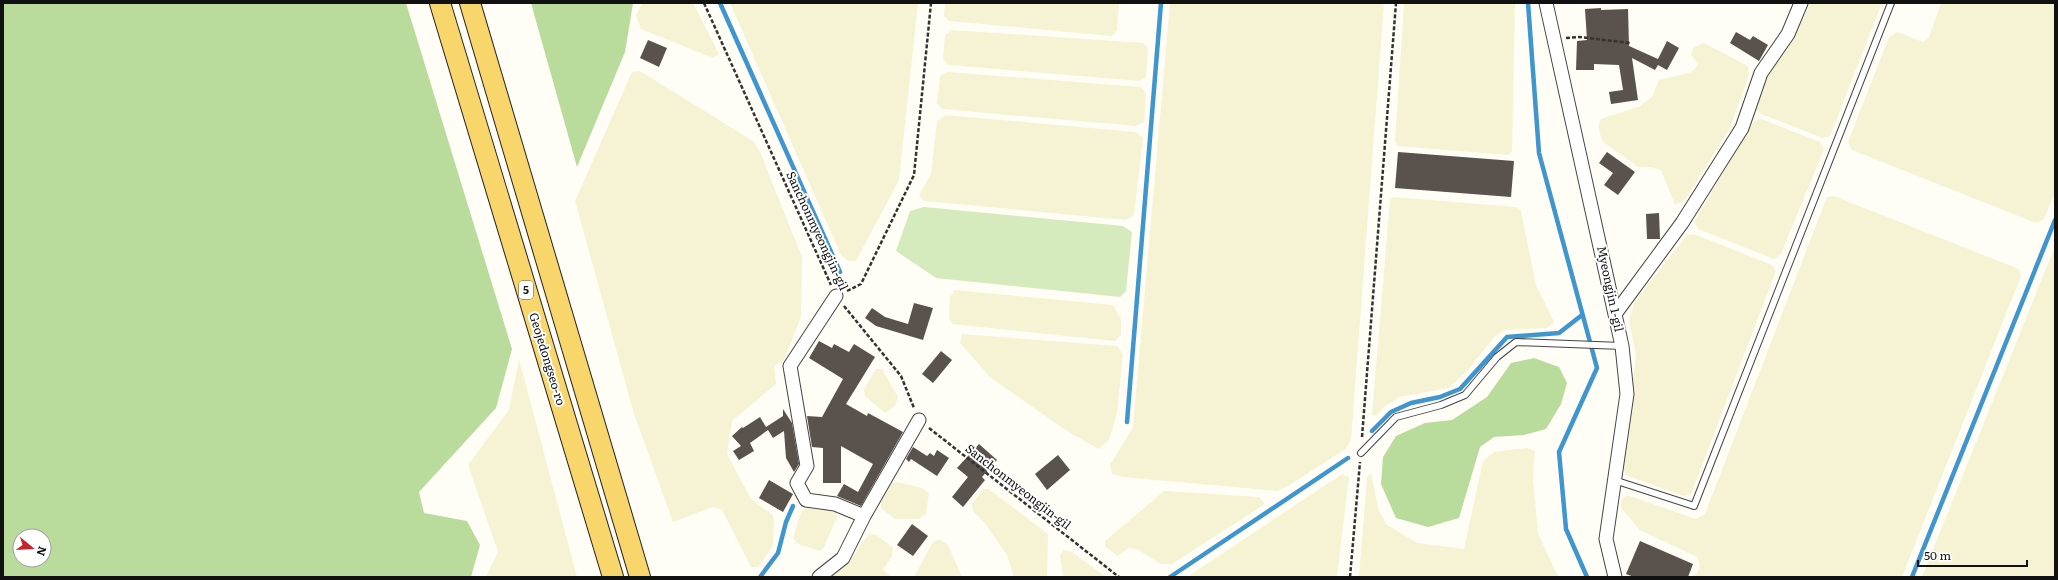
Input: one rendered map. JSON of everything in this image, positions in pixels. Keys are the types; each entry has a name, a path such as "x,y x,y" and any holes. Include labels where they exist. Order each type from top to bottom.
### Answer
{"main road":[{"name":"Geojedongseo-ro","path":"440,3 613,577"},
{"path":"470,3 640,577"}],"street":[{"name":"Myeongjin 1-gil","path":"1546,3 1622,346 1627,394 1606,539 1615,577"},
{"path":"1615,314 1682,223 1742,128 1761,73 1788,34 1801,3"},
{"path":"836,296 790,366 807,466 797,483 806,500 835,504 864,516"},
{"path":"819,577 843,558 864,516 919,420"}],"lane":[{"path":"1614,480 1694,506 1891,3"},
{"path":"1361,453 1396,417 1441,405 1466,395 1497,357 1516,342 1622,346"}],"path":[{"name":"Sanchonmyeongjin-gil","path":"704,3 836,296 901,376 919,420 1118,577"},
{"path":"836,296 861,284 914,175 931,3"},
{"path":"1350,577 1396,3"},
{"path":"1554,38 1579,37 1630,43"}],"shaded area":[{"path":"642,3 693,3 719,54 713,58 641,29 636,16"},
{"path":"730,3 918,3 899,180 856,261 848,261 841,255"},
{"path":"945,3 1118,3 1117,30 1112,36 949,21 944,16"},
{"path":"1170,3 1384,3 1351,440 1346,449 1288,486 1277,491 1123,477 1112,474 1110,465 1133,427"},
{"path":"1404,3 1515,3 1512,151 1508,155 1397,146 1395,141"},
{"path":"1810,3 1882,3 1830,136 1823,138 1761,114 1756,109 1769,74 1796,35"},
{"path":"1941,3 2055,3 2055,193 2044,219 2036,223 1852,150 1848,142 1889,37 1897,32 1923,42 1929,37"},
{"path":"952,30 1144,43 1148,49 1146,77 1140,81 948,65 943,59 945,35"},
{"path":"1704,43 1748,66 1749,75 1730,128 1685,200 1675,205 1661,170 1650,167 1638,167 1602,141 1598,126 1601,119 1640,106 1652,97 1659,80 1692,72 1698,65 1691,54 1694,47"},
{"path":"640,71 753,141 760,152 802,257 801,317 784,360 774,366 776,384 732,421 727,454 751,499 773,515 773,546 758,567 751,567 722,510 713,507 673,522 634,414 575,201 632,72"},
{"path":"948,72 1141,87 1146,93 1144,122 1136,126 942,109 937,103 940,76"},
{"path":"945,115 1136,132 1143,138 1134,215 1126,220 924,201 919,195 931,174 937,122"},
{"path":"1759,118 1820,142 1824,149 1781,254 1774,259 1698,229 1694,222 1752,124"},
{"path":"1834,196 2019,269 2021,276 1902,577 1695,577 1700,566 1697,557 1640,530 1621,508 1621,500 1627,495 1696,519 1705,514 1827,197"},
{"path":"1393,197 1516,207 1521,211 1536,285 1554,322 1547,328 1505,330 1494,337 1469,369 1449,388 1400,397 1384,407 1376,416 1372,415 1390,200"},
{"path":"1694,234 1772,265 1776,271 1691,494 1683,496 1626,475 1623,468 1636,354 1629,321 1635,301 1687,235"},
{"path":"2055,246 2055,577 1922,577"},
{"path":"955,290 1113,305 1121,319 1121,335 1115,341 952,324 949,318 950,297"},
{"path":"962,334 1117,346 1123,354 1117,413 1109,440 1099,449 1070,433 991,378 960,343"},
{"path":"519,359 577,577 486,577 498,552 468,465 509,410"},
{"path":"876,369 882,369 898,397 895,406 885,413 865,396 864,389"},
{"path":"1527,448 1535,451 1533,478 1538,533 1558,577 1359,577 1367,477 1371,473 1379,511 1387,525 1418,543 1464,549 1483,461 1494,452"},
{"path":"1342,474 1349,477 1337,577 1187,577"},
{"path":"898,482 922,488 929,493 926,514 919,519 895,519 881,508 881,501 892,483"},
{"path":"983,489 989,489 1048,534 1047,577 1014,577 1007,555 984,522 973,511 972,504"},
{"path":"1164,491 1259,497 1265,504 1172,564 1160,564 1139,550 1129,548 1117,556 1105,546 1105,541"},
{"path":"806,508 834,510 838,515 824,547 820,551 798,544 793,538 801,512"},
{"path":"869,534 877,535 893,548 892,556 883,570 892,577 831,577 846,566"},
{"path":"939,539 948,545 962,577 914,577 933,542"},
{"path":"1064,550 1072,552 1106,577 1063,577 1060,555"}],"green space":[{"path":"3,3 406,3 512,349 496,408 419,492 424,513 467,521 480,545 471,577 3,577"},
{"path":"531,3 633,3 625,52 577,167"},
{"path":"924,207 1123,226 1132,232 1126,291 1120,297 936,278 896,251 910,211"},
{"path":"1534,358 1559,367 1567,383 1561,404 1546,429 1524,435 1494,437 1480,447 1459,518 1428,527 1396,518 1381,484 1383,457 1396,436 1425,423 1452,420 1487,397 1511,363"}],"building":[{"path":"1601,8 1601,10 1628,9 1629,46 1658,59 1667,41 1679,48 1667,70 1658,65 1655,70 1632,58 1638,100 1611,104 1609,92 1623,90 1619,65 1594,64 1594,70 1576,70 1577,41 1587,40 1585,9"},
{"path":"1736,32 1750,40 1753,36 1768,45 1759,61 1730,43"},
{"path":"648,40 667,48 659,67 640,58"},
{"path":"1398,152 1514,161 1511,197 1395,188"},
{"path":"1607,152 1635,172 1618,195 1604,185 1613,173 1599,163"},
{"path":"1659,213 1660,239 1647,239 1646,214"},
{"path":"914,303 933,308 923,340 876,326 865,318 872,308 885,317 908,324"},
{"path":"819,341 832,348 834,344 849,352 854,344 875,357 846,404 867,416 868,413 903,432 861,506 837,496 844,484 858,492 873,464 841,446 841,483 823,483 823,448 812,447 807,416 822,417 843,379 809,358"},
{"path":"941,351 952,360 933,383 922,374"},
{"path":"783,409 792,423 799,464 794,472 786,458 784,431 773,438 768,430 750,443 754,451 739,460 733,451 741,446 732,436 742,427 743,428 760,417 766,427 783,416"},
{"path":"979,444 997,460 982,477 985,480 963,507 952,497 968,477 957,468"},
{"path":"913,447 927,456 930,453 934,456 937,450 949,458 937,476 911,459 909,462 906,459"},
{"path":"1058,455 1070,470 1047,490 1035,474"},
{"path":"769,480 793,494 783,512 759,498"},
{"path":"912,524 928,536 913,556 897,545"},
{"path":"1640,541 1693,564 1688,577 1634,577 1626,574"}],"waterway":[{"path":"720,3 840,272"},
{"path":"1127,422 1161,3"},
{"path":"1528,3 1539,153 1597,368 1559,452 1566,529 1587,577"},
{"path":"1912,577 2055,220"},
{"path":"1372,431 1391,412 1411,403 1440,397 1460,389 1507,337 1559,333 1582,315"},
{"path":"1170,577 1348,458"},
{"path":"760,577 778,553 786,522 793,506"}]}
